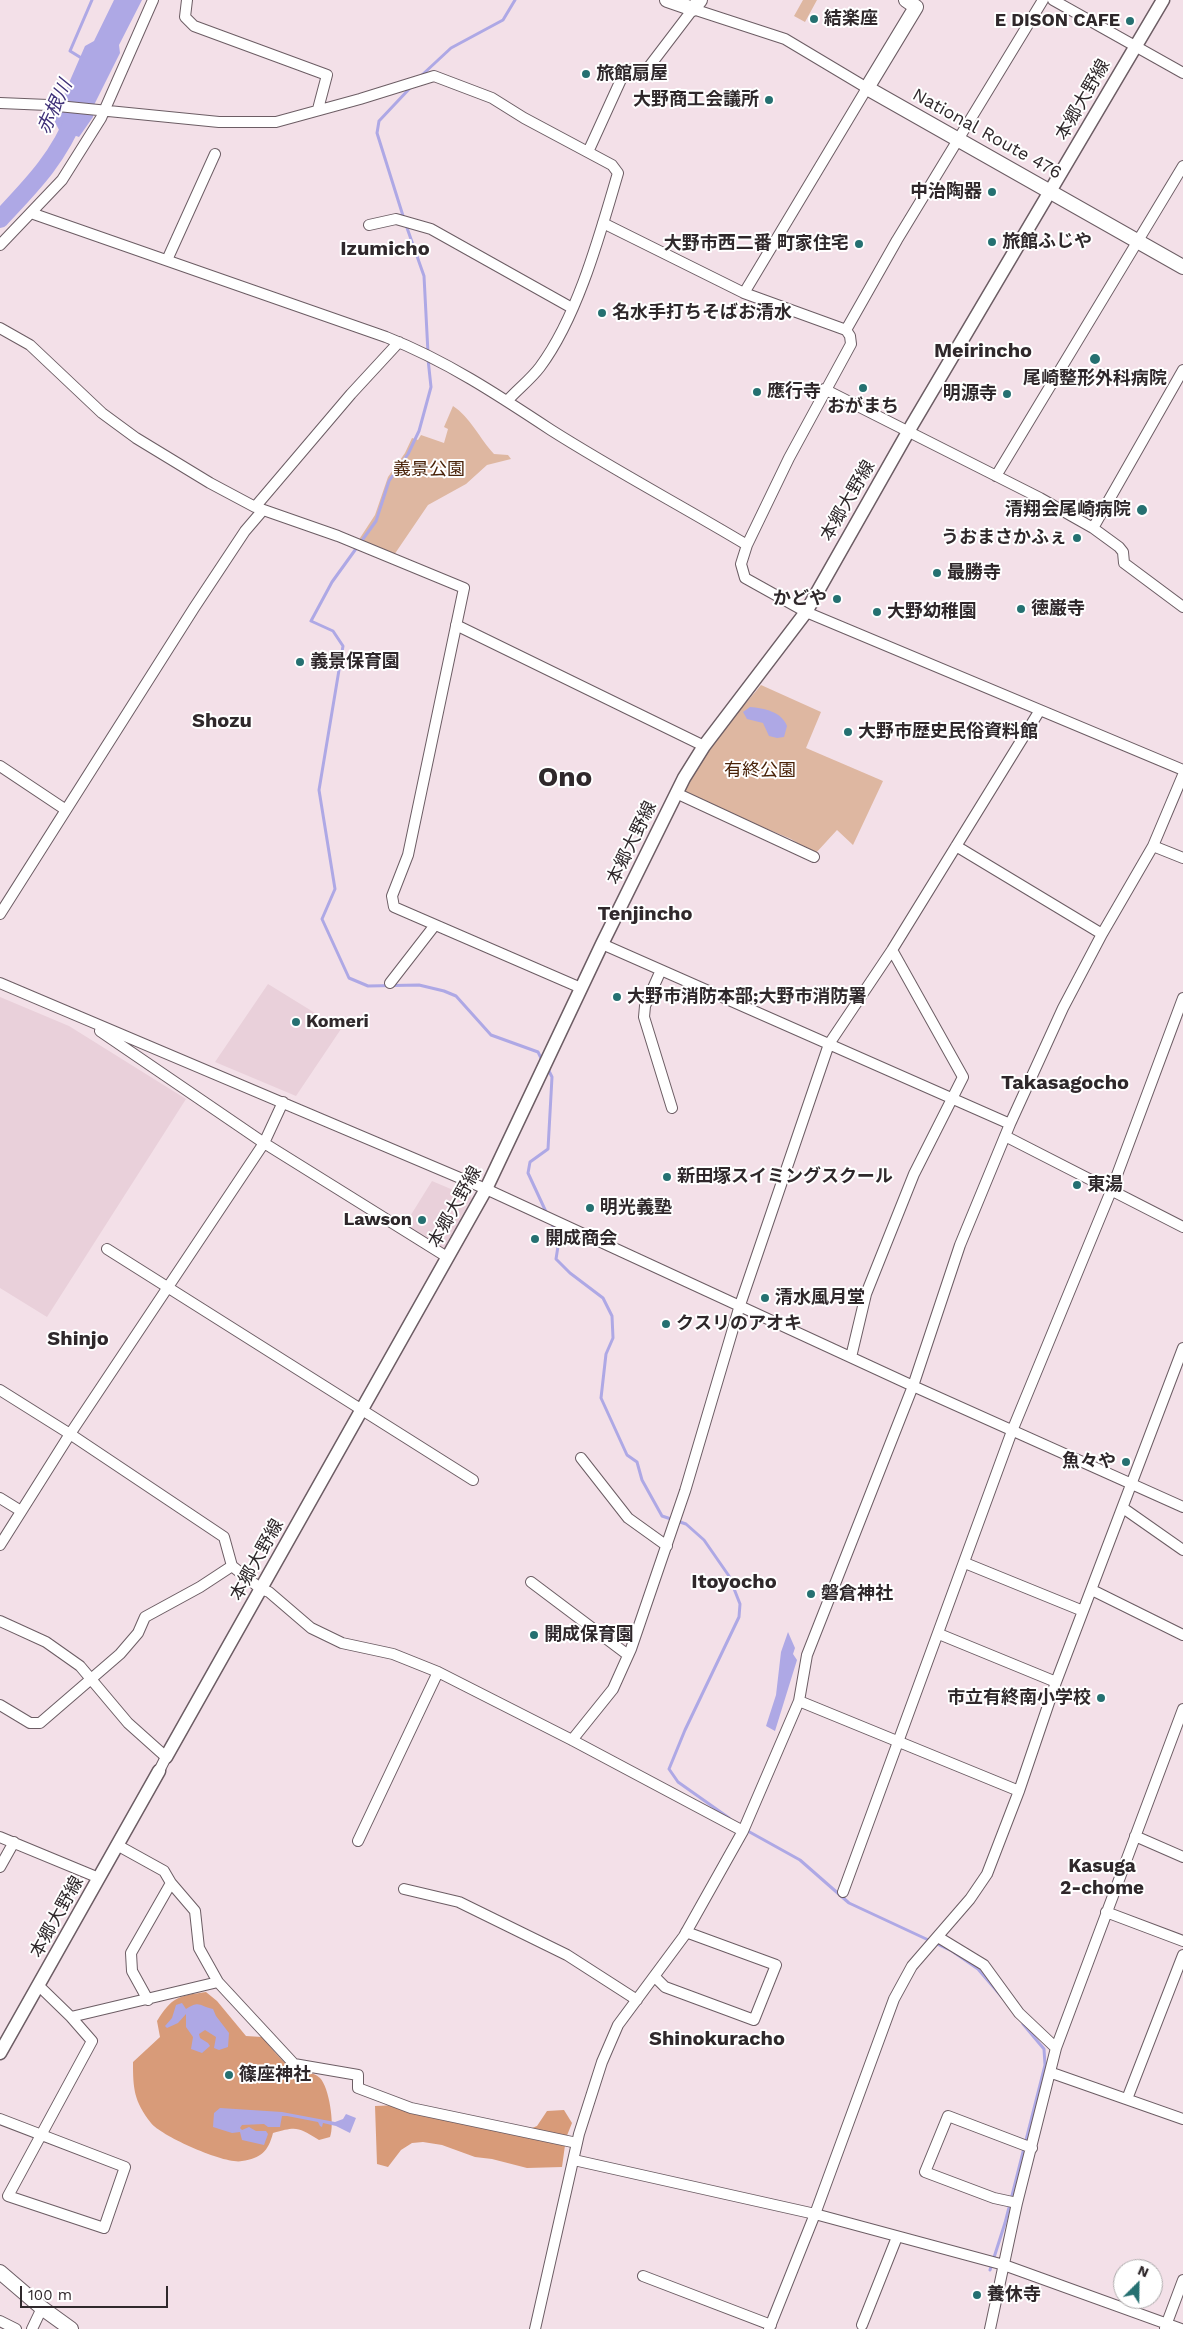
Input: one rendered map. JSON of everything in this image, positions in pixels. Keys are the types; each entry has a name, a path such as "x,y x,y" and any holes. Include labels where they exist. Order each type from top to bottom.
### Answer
{"highway":[{"path":"667,0 696,4"},
{"path":"866,88 914,2"},
{"name":"National Route 476","path":"866,88 960,139 1183,267"},
{"path":"0,2272 42,2308 71,2329"}],"main road":[{"name":"本郷大野線","path":"166,1757 486,1189 676,793 704,746 806,612 909,431 1163,0"},
{"name":"本郷大野線","path":"0,2053 159,1771"}],"street":[{"path":"0,245 62,180 102,110 153,0"},
{"path":"187,0 186,17 194,26 327,75 318,109"},
{"path":"846,330 1043,0"},
{"path":"1053,0 1183,73"},
{"path":"588,152 624,72 628,69 641,74 645,72 696,4 785,39 866,88 744,293"},
{"path":"0,103 55,105 220,122 276,122 434,76 492,98 524,118 612,165 618,173 603,223 572,308 538,369 508,400"},
{"path":"167,260 215,154"},
{"path":"996,476 1183,166"},
{"path":"31,213 399,342 508,400 551,430 747,545"},
{"path":"369,225 396,219 431,229 572,308"},
{"path":"603,223 744,293 846,330 850,336 851,344 824,389 747,545 741,564 746,578 806,612 1183,770"},
{"path":"0,328 30,345 102,413 136,438 210,484 259,509 338,536 464,588 408,855 392,896 394,906 581,988"},
{"path":"0,914 259,509 351,394 399,342"},
{"path":"1092,528 1183,370"},
{"path":"824,389 996,476 1092,528 1119,547 1123,552 1124,563 1183,607"},
{"path":"456,625 704,746"},
{"path":"572,1740 613,1689 628,1655 667,1546 740,1305 829,1044 892,950 1040,710"},
{"path":"0,766 66,810"},
{"path":"535,2329 577,2143 602,2062 618,2025 655,1977 686,1932 743,1831 798,1701 807,1655 913,1386 960,1245 1010,1124 1063,1008 1102,934 1154,846 1183,775"},
{"path":"676,793 814,857"},
{"path":"956,846 1102,934"},
{"path":"1154,846 1183,858"},
{"path":"390,983 435,925"},
{"path":"602,944 1010,1124"},
{"path":"851,1357 866,1294 914,1174 963,1077 892,950"},
{"path":"661,970 644,1006 644,1017 672,1108"},
{"path":"0,983 82,1020 283,1102 486,1189 913,1386 1183,1507"},
{"path":"843,1892 1012,1431 1111,1191 1183,998"},
{"path":"82,1020 264,1142 447,1257"},
{"path":"0,1545 70,1434 264,1142 283,1102"},
{"path":"1005,1136 1183,1227"},
{"path":"107,1249 473,1480"},
{"path":"644,2276 770,2327 816,2214 894,1999 912,1966 970,1900 987,1874 1019,1791 1056,1682 1183,1348"},
{"path":"0,1390 70,1434 224,1538 232,1566 261,1589 269,1592 311,1628 342,1643 393,1654 438,1672 572,1740 743,1831"},
{"path":"581,1458 628,1518 667,1546"},
{"path":"0,1498 21,1511"},
{"path":"1123,1508 1183,1550"},
{"path":"965,1563 1083,1611"},
{"path":"0,1705 30,1723 40,1723 91,1680 138,1633 145,1617 200,1587 232,1566"},
{"path":"531,1582 628,1655"},
{"path":"1092,1590 1183,1635"},
{"path":"0,1621 46,1642 80,1666 128,1723 166,1757 159,1771"},
{"path":"939,1634 1056,1682"},
{"path":"358,1841 438,1672"},
{"path":"798,1701 1019,1791"},
{"path":"990,2329 1017,2204 1052,2073 1056,2048 1183,1709"},
{"path":"0,1836 98,1878"},
{"path":"1136,1836 1183,1857"},
{"path":"0,1867 14,1842"},
{"path":"117,1845 164,1871 171,1883 195,1911 199,1948 218,1982 294,2064 358,2075 358,2088 411,2108 577,2143"},
{"path":"148,2000 132,1971 131,1953 171,1883"},
{"path":"404,1889 459,1902 567,1955 637,2000"},
{"path":"1106,1912 1183,1940"},
{"path":"655,1977 665,1988 754,2020 776,1966 686,1932"},
{"path":"938,1936 984,1965 1019,2012 1056,2048"},
{"path":"1127,2099 1183,1956"},
{"path":"71,2017 218,1982"},
{"path":"0,2119 40,2134 125,2167 104,2228 8,2196 40,2134 92,2041 71,2017 38,1985"},
{"path":"1052,2073 1183,2119"},
{"path":"1017,2204 994,2198 925,2172 948,2116 1032,2148"},
{"path":"574,2160 816,2214 1004,2265 1165,2326 1181,2329"},
{"path":"862,2325 897,2237"},
{"path":"1165,2326 1183,2280"},
{"path":"32,2329 42,2308"},
{"path":"0,2321 16,2329"}],"shaded area":[{"path":"114,0 142,0 119,45 120,53 94,105 93,117 79,137 59,130 55,122 55,115 85,46 94,41"},
{"path":"750,707 761,708 781,717 787,726 784,737 769,736 763,723 747,719 743,712"},
{"path":"268,984 341,1029 296,1096 215,1062"},
{"path":"0,997 69,1026 186,1099 47,1317 0,1288"},
{"path":"432,1181 472,1198 443,1250 404,1226"},
{"path":"788,1632 795,1648 793,1654 797,1660 775,1731 766,1726 776,1695 781,1652"},
{"path":"206,1992 217,2001 246,2036 262,2037 279,2057 291,2067 317,2075 320,2078 326,2089 330,2106 332,2124 330,2137 319,2140 297,2129 273,2133 269,2145 259,2156 249,2160 234,2161 222,2159 180,2142 157,2129 151,2123 138,2101 133,2080 133,2062 160,2037 157,2021 172,2002 182,1997"},
{"path":"182,2003 186,2009 200,2004 213,2009 229,2033 228,2047 219,2050 214,2048 216,2037 205,2030 199,2034 200,2038 210,2046 202,2053 191,2049 193,2037 186,2027 186,2014 178,2023 167,2028 165,2026 172,2018 176,2005"},
{"path":"398,2105 522,2132 537,2126 547,2111 564,2110 572,2123 566,2138 562,2167 527,2168 492,2159 475,2157 442,2145 423,2142 412,2143 401,2150 388,2167 377,2164 375,2106"},
{"path":"220,2108 282,2112 335,2122 343,2119 346,2114 356,2118 350,2133 336,2126 323,2123 322,2127 318,2122 287,2116 282,2116 280,2127 268,2127 264,2124 242,2125 240,2128 242,2130 249,2127 256,2131 266,2131 268,2134 264,2145 242,2140 240,2132 232,2133 213,2127 214,2113"}],"green space":[{"path":"803,0 817,0 805,22 794,16"},
{"name":"義景公園","path":"453,406 465,416 494,454 508,455 511,459 487,465 466,484 428,505 394,555 358,541 375,515 388,477 405,453 412,438 418,440 421,435 444,443 448,429 444,427"},
{"name":"有終公園","path":"761,685 821,712 806,748 883,781 853,845 837,830 815,854 791,839 684,794 694,770 704,755"}],"waterway":[{"path":"83,59 70,51 92,0"},
{"path":"422,75 451,48 503,20 515,0"},
{"path":"404,219 377,133 379,121 411,87"},
{"name":"赤根川","path":"0,219 44,170 62,144 77,112"},
{"path":"406,225 424,276 428,353"},
{"path":"428,359 431,387 419,431 408,454 389,481 376,521 332,582 311,621 333,631 343,646 319,790 335,889 322,919 349,978 368,986 419,985 456,996 491,1035 538,1052 542,1060"},
{"path":"547,1067 552,1077 548,1149 530,1162 528,1173 547,1214"},
{"path":"551,1222 559,1240 556,1259 570,1273 603,1298 612,1316 613,1338 606,1354 601,1398 627,1455 637,1462 642,1480 662,1516 686,1524 704,1540 729,1576 740,1604 739,1617 685,1730 669,1769 678,1782 729,1818"},
{"path":"746,1830 800,1860 849,1903 952,1951 978,1969 1002,1997"},
{"path":"990,2270 1005,2223 1045,2065 1044,2049 1023,2024"}],"place":[{"name":"結楽座","path":"814,19"},
{"name":"E DISON CAFE","path":"1130,21"},
{"name":"旅館扇屋","path":"586,74"},
{"name":"大野商工会議所","path":"769,100"},
{"name":"中治陶器","path":"992,192"},
{"name":"旅館ふじや","path":"992,242"},
{"name":"大野市西二番 町家住宅","path":"859,244"},
{"name":"名水手打ちそばお清水","path":"602,313"},
{"name":"尾崎整形外科病院","path":"1095,359"},
{"name":"おがまち","path":"863,388"},
{"name":"應行寺","path":"757,392"},
{"name":"明源寺","path":"1007,394"},
{"name":"清翔会尾崎病院","path":"1142,510"},
{"name":"うおまさかふぇ","path":"1077,538"},
{"name":"最勝寺","path":"937,573"},
{"name":"かどや","path":"837,599"},
{"name":"徳巌寺","path":"1021,609"},
{"name":"大野幼稚園","path":"877,612"},
{"name":"義景保育園","path":"300,662"},
{"name":"大野市歴史民俗資料館","path":"848,732"},
{"name":"大野市消防本部;大野市消防署","path":"617,997"},
{"name":"Komeri","path":"296,1022"},
{"name":"新田塚スイミングスクール","path":"667,1177"},
{"name":"東湯","path":"1077,1185"},
{"name":"明光義塾","path":"590,1208"},
{"name":"Lawson","path":"422,1220"},
{"name":"開成商会","path":"535,1239"},
{"name":"清水風月堂","path":"765,1298"},
{"name":"クスリのアオキ","path":"666,1324"},
{"name":"魚々や","path":"1126,1462"},
{"name":"磐倉神社","path":"811,1594"},
{"name":"開成保育園","path":"534,1635"},
{"name":"市立有終南小学校","path":"1101,1698"},
{"name":"篠座神社","path":"229,2075"},
{"name":"養休寺","path":"977,2295"}],"district":[{"name":"Izumicho","path":"385,249"},
{"name":"Meirincho","path":"983,351"},
{"name":"Shozu","path":"222,721"},
{"name":"Ono","path":"565,778"},
{"name":"Tenjincho","path":"645,914"},
{"name":"Takasagocho","path":"1065,1083"},
{"name":"Shinjo","path":"78,1339"},
{"name":"Itoyocho","path":"734,1582"},
{"name":"Kasuga 2-chome","path":"1102,1877"},
{"name":"Shinokuracho","path":"717,2039"}]}
